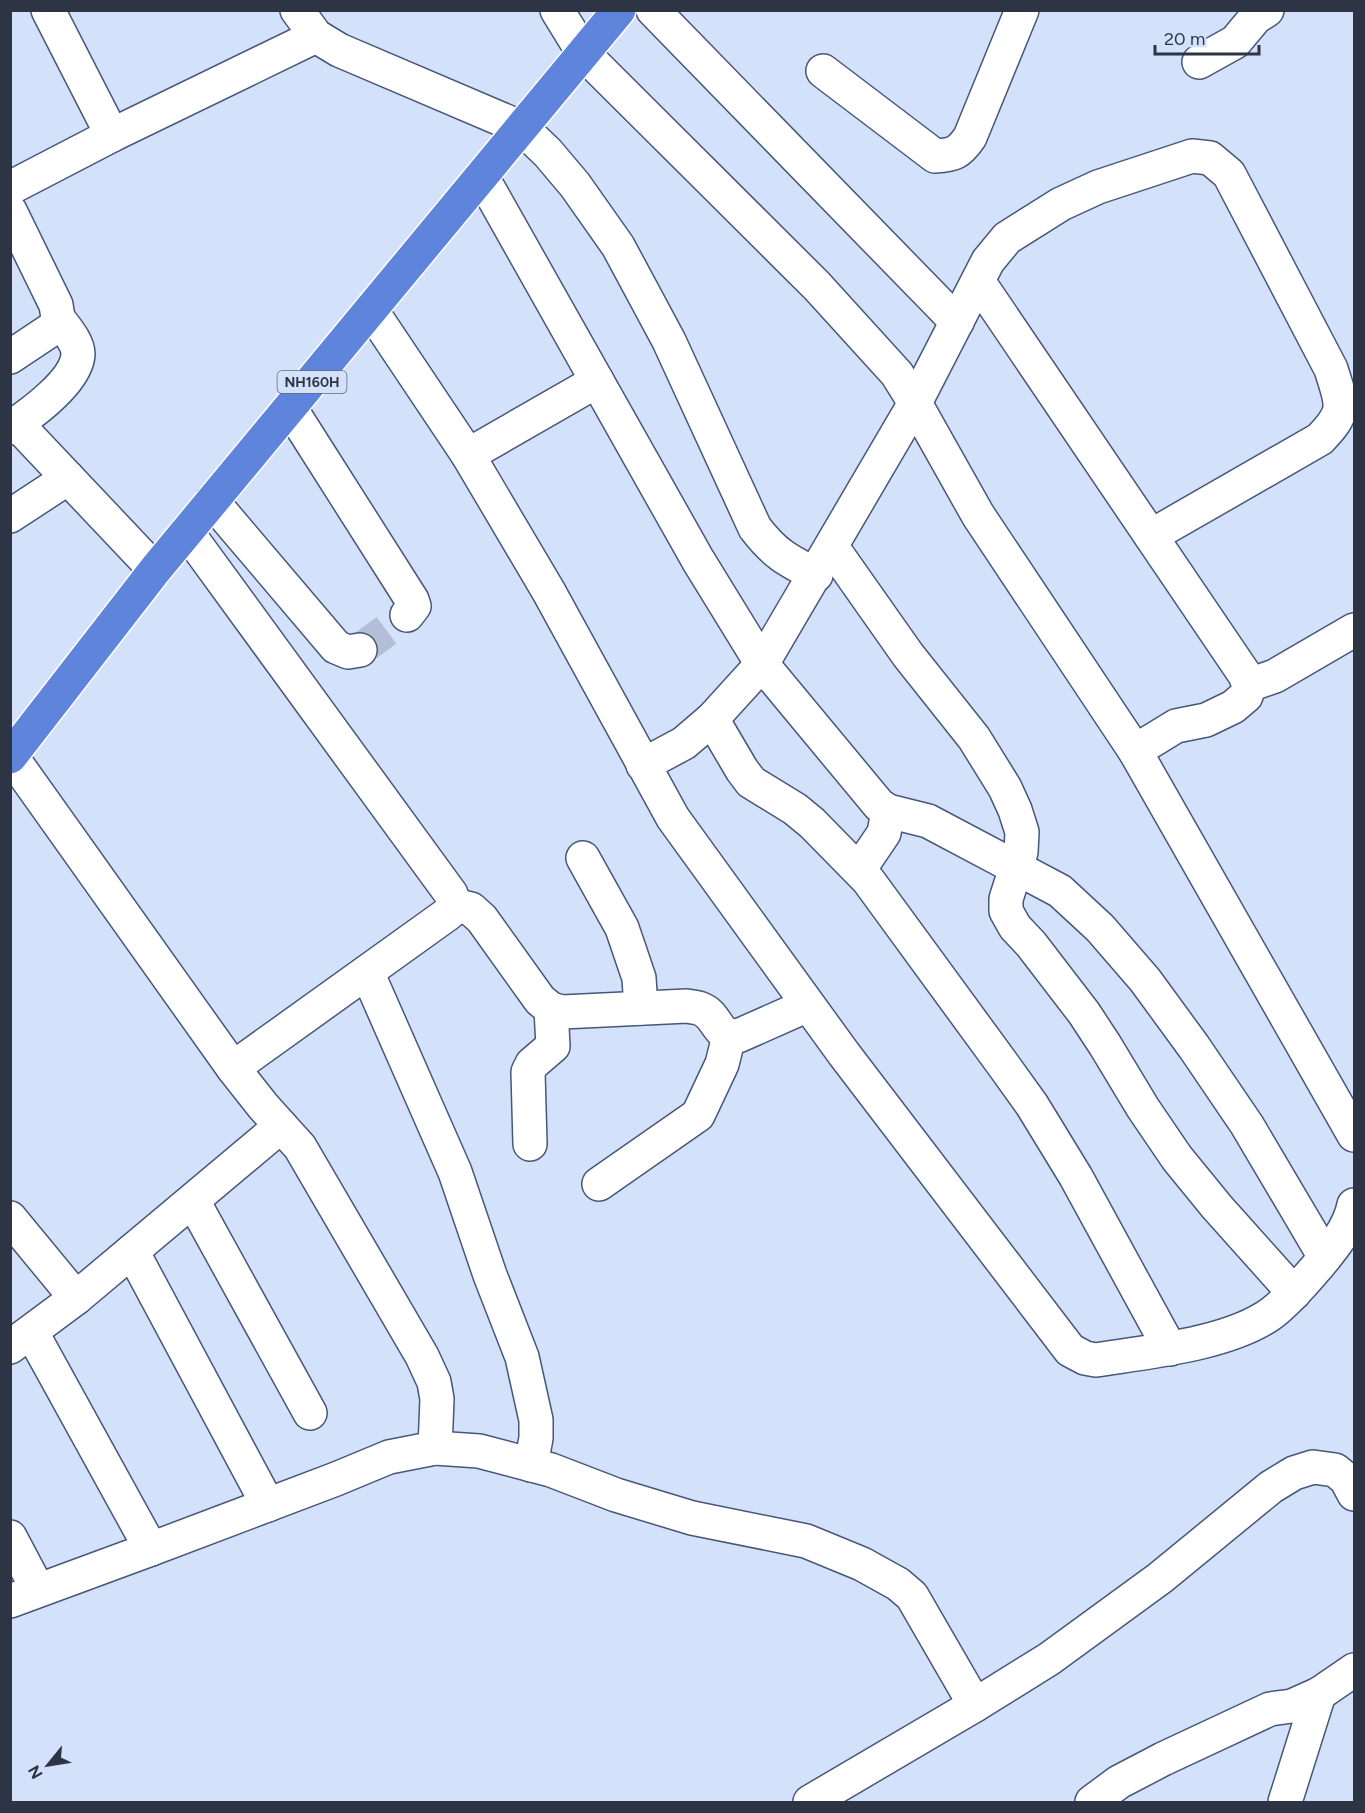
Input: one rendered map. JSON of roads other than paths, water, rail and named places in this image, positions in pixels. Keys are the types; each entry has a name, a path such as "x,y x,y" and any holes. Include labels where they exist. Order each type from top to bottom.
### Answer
{"highway":[{"name":"NH160H","path":"11,757 155,570 619,10"}],"street":[{"path":"48,10 112,135"},
{"path":"557,10 584,54 817,286 897,374 978,515 1135,751 1354,1135"},
{"path":"653,10 957,322"},
{"path":"823,71 935,156 951,155 962,148 970,137 1022,10"},
{"path":"1199,62 1235,42 1256,17 1267,10"},
{"path":"10,188 112,135 306,23 339,50 522,128 548,153 575,185 618,246 669,341 755,528 767,544 783,558 824,561 908,655 974,738 1005,788 1022,832 1021,852 1006,899 1006,911 1015,927 1031,944 1084,1013 1177,1158 1216,1207 1294,1293"},
{"path":"643,765 684,743 712,719 762,664 915,403 988,261 1008,238 1061,204 1098,187 1192,156 1210,158 1229,174 1332,369 1341,402 1336,422 1320,439 1151,536"},
{"path":"482,177 698,560 762,664 879,805 888,812 928,821 1060,891 1100,928 1145,980 1194,1047 1247,1125 1325,1257"},
{"path":"10,211 56,305 58,318 55,327 10,357"},
{"path":"978,281 1245,675 1249,685 1246,696 1233,707 1206,720 1176,726 1135,751"},
{"path":"371,310 468,455 549,592 673,818 808,1005 1070,1350 1085,1358 1096,1360 1170,1349 1244,1329 1271,1313 1294,1293 1337,1242 1354,1205"},
{"path":"58,318 74,340 78,353 75,368 56,393 14,426 68,478 155,570"},
{"path":"468,455 597,381"},
{"path":"290,408 412,600 414,606 407,615"},
{"path":"10,516 68,478"},
{"path":"212,501 336,647 348,652 360,650"},
{"path":"187,532 451,894 454,905 449,913 233,1068"},
{"path":"1249,685 1275,676 1354,630"},
{"path":"712,719 751,782 795,809 821,831 876,890 1032,1105 1076,1177 1170,1349"},
{"path":"11,757 233,1068 300,1147 434,1382 437,1399 435,1448"},
{"path":"859,870 884,833 888,812"},
{"path":"583,858 622,928 639,978 641,1008"},
{"path":"454,905 471,909 482,919 540,1000 551,1009 562,1012 687,1006 701,1008 711,1015 723,1033 738,1036 808,1005"},
{"path":"367,972 455,1172 490,1275 522,1357 536,1420 536,1438 531,1465"},
{"path":"530,1144 528,1072 532,1064 553,1046 551,1009"},
{"path":"599,1184 698,1115 722,1064 729,1036"},
{"path":"152,1549 21,1340 76,1298 281,1126"},
{"path":"193,1201 310,1413"},
{"path":"10,1218 76,1298"},
{"path":"132,1251 268,1504"},
{"path":"10,1537 24,1595 152,1549 388,1457 435,1448 479,1451 552,1470 616,1495 692,1518 806,1541 871,1569 898,1584 912,1596 975,1706"},
{"path":"810,1803 975,1706 1049,1659 1161,1578 1271,1487 1294,1473 1313,1467 1335,1470 1346,1479 1354,1494"},
{"path":"1092,1803 1119,1782 1163,1759 1270,1709 1292,1706 1319,1694 1354,1670"},
{"path":"1285,1803 1319,1694"}],"tunnel":[{"path":"360,650 407,615"}]}
